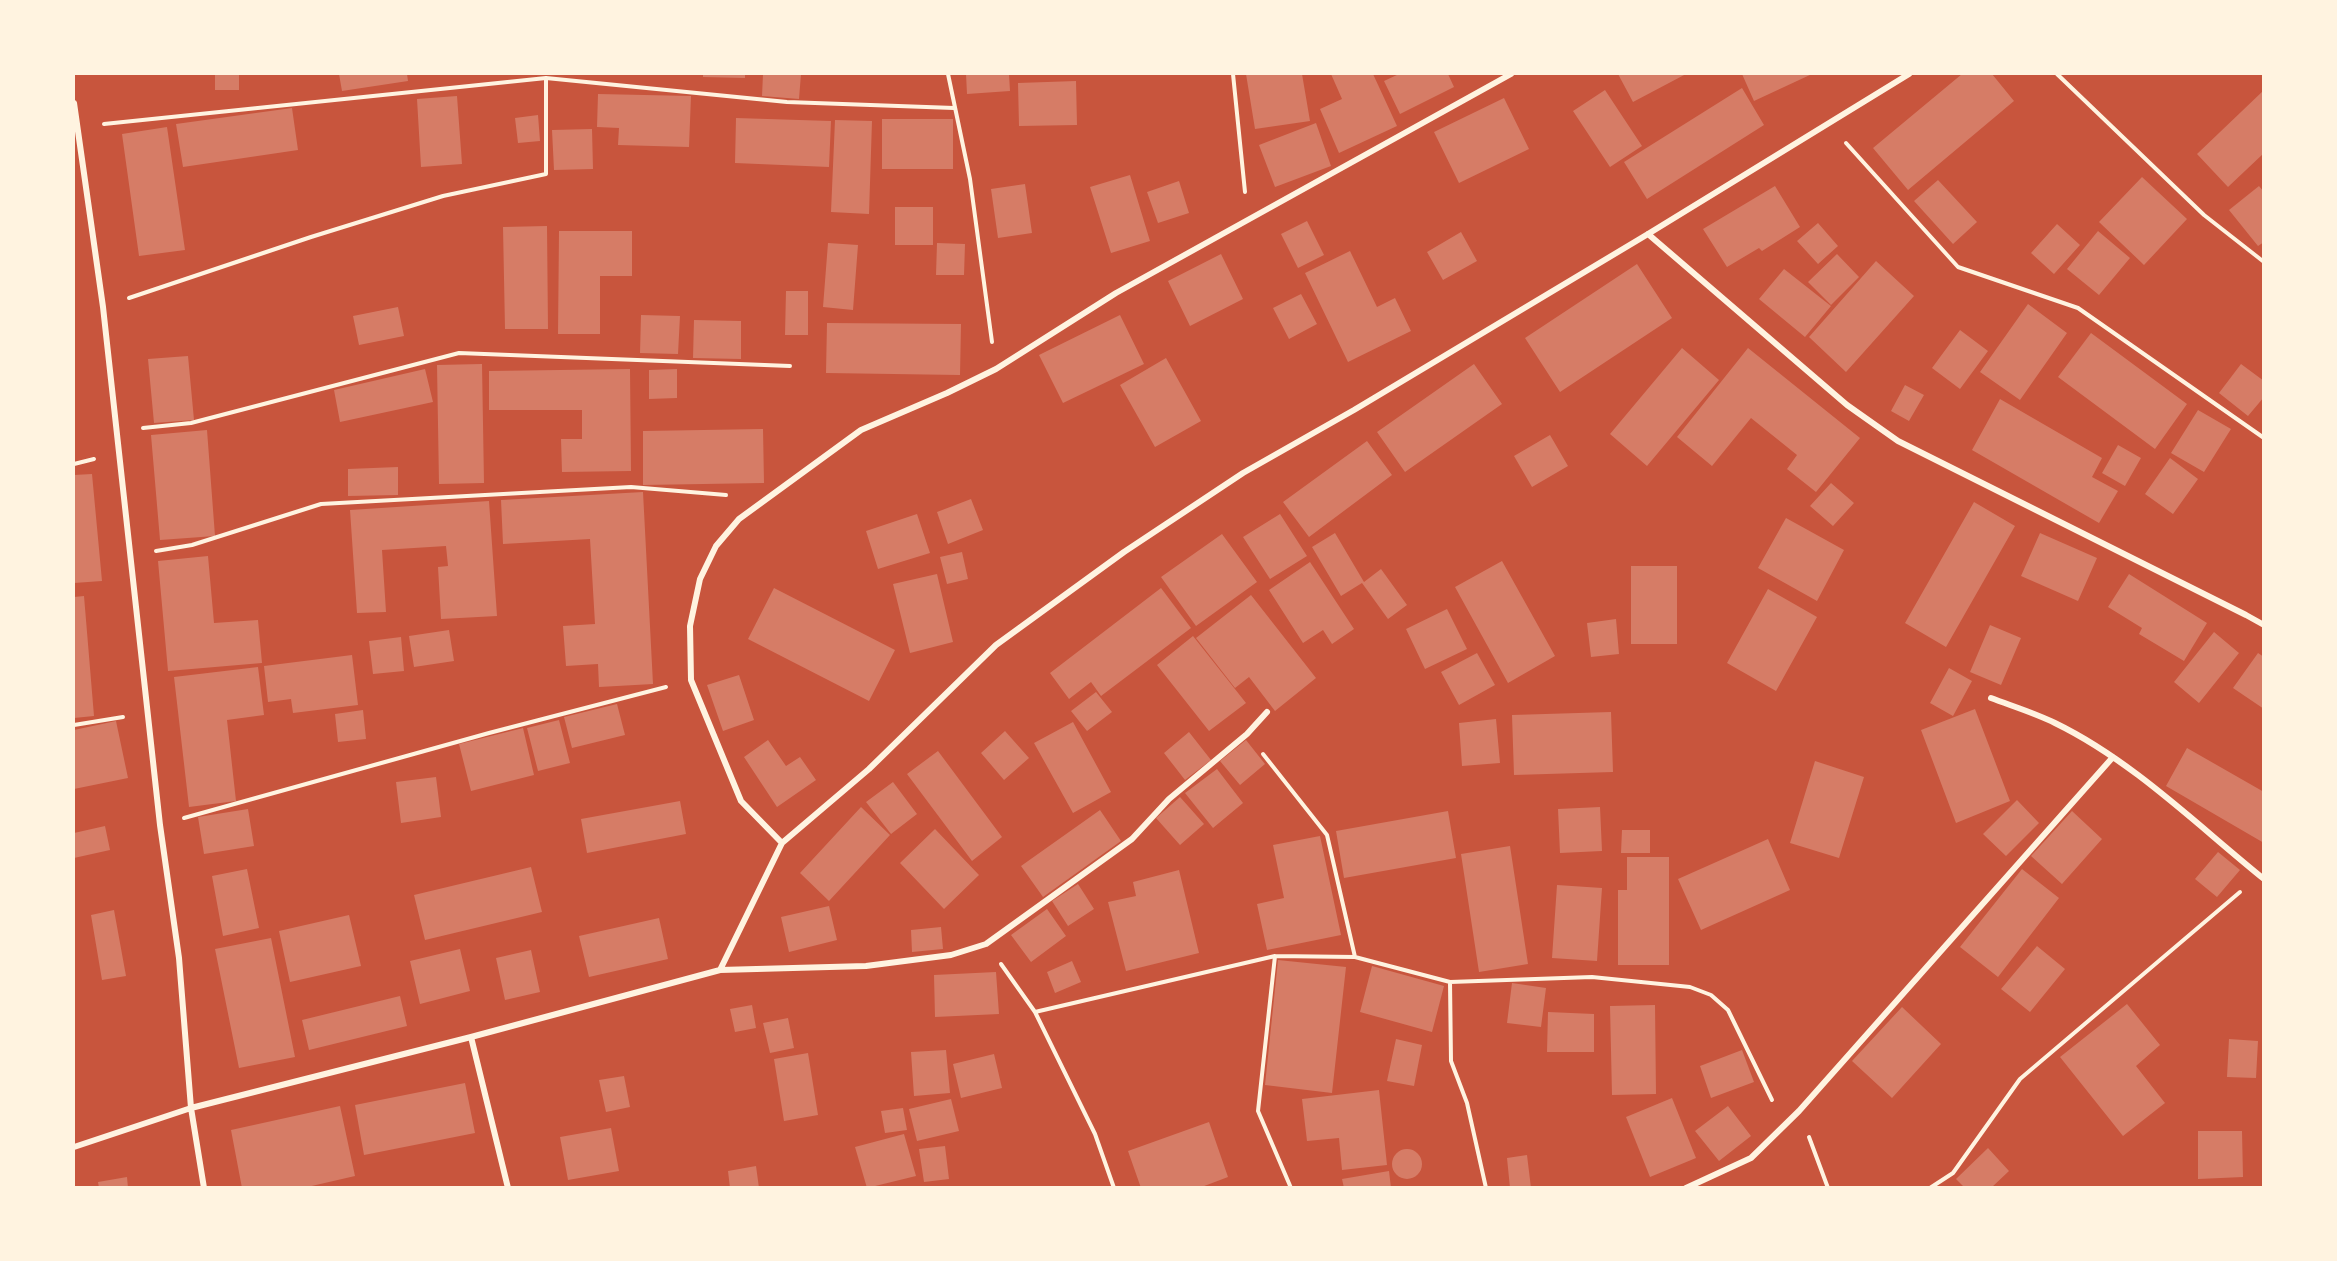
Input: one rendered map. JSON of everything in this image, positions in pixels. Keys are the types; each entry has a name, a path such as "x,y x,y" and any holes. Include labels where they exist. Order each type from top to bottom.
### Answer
{"street":[{"path":"782,843 741,801 691,680 690,626 700,579 716,546 739,519 861,430 996,369 1116,293 1511,74"},
{"path":"720,970 782,843 868,769 996,645 1124,552 1243,473 1364,404 1648,234 1909,74"},
{"path":"74,103 103,307 160,825 179,958 191,1108 204,1188"},
{"path":"1648,234 1847,405 1898,441 2264,625"},
{"path":"1991,698 2055,723 2112,757 2189,815 2261,878"},
{"path":"74,1147 191,1108 471,1037 720,970 866,966 951,955 986,944 1132,839 1169,798 1247,734 1267,712"},
{"path":"1686,1188 1751,1158 1799,1111 2112,757"},
{"path":"471,1037 508,1188"}],"path":[{"path":"948,74 970,179 996,369"},
{"path":"1233,74 1248,218"},
{"path":"2057,74 2204,215 2264,262"},
{"path":"76,127 546,78 787,102 954,108"},
{"path":"103,307 310,237 444,196 546,174 546,78"},
{"path":"1827,123 1959,267 2078,308 2264,438"},
{"path":"115,431 191,423 459,353 790,366"},
{"path":"129,555 192,544 321,504 631,487 768,499"},
{"path":"160,825 489,733 691,680"},
{"path":"74,725 148,712"},
{"path":"1247,734 1327,835 1355,957"},
{"path":"1930,1188 1953,1173 2019,1079 2261,878"},
{"path":"986,944 1035,1012 1095,1134 1114,1188"},
{"path":"1035,1012 1275,956 1355,957 1450,982 1592,976 1690,987 1712,995 1728,1010 1784,1125"},
{"path":"1275,956 1258,1111 1292,1188"},
{"path":"1450,982 1451,1061 1467,1103 1486,1188"},
{"path":"1799,1111 1828,1188"}],"building":[{"path":"215,74 239,74 239,90 215,90"},
{"path":"339,74 407,74 408,81 342,91"},
{"path":"703,74 745,74 745,78 703,77"},
{"path":"763,74 801,74 799,99 762,96"},
{"path":"966,74 1009,74 1010,91 967,94"},
{"path":"1246,74 1302,74 1310,121 1255,129"},
{"path":"1331,74 1373,74 1397,126 1339,153 1320,109 1342,99"},
{"path":"1399,74 1448,74 1454,87 1400,114 1384,81"},
{"path":"1618,74 1686,74 1633,102"},
{"path":"1742,74 1812,74 1754,101"},
{"path":"1962,74 1992,74 2014,101 1908,190 1873,148"},
{"path":"1076,81 1077,125 1019,126 1018,83"},
{"path":"1742,88 1764,125 1647,199 1624,162"},
{"path":"1605,90 1642,146 1610,167 1573,111"},
{"path":"2264,90 2264,153 2228,187 2197,154"},
{"path":"598,94 691,96 689,147 618,145 619,128 597,127"},
{"path":"457,96 462,164 421,167 417,99"},
{"path":"1504,98 1529,149 1459,183 1434,132"},
{"path":"292,108 298,150 183,167 176,124"},
{"path":"538,115 540,141 518,143 515,118"},
{"path":"736,118 831,121 829,167 735,163"},
{"path":"882,119 953,119 953,169 882,169"},
{"path":"835,120 872,121 869,214 831,212"},
{"path":"1316,123 1331,166 1275,187 1259,145"},
{"path":"167,127 185,250 139,256 122,134"},
{"path":"592,129 593,169 554,170 552,130"},
{"path":"1130,175 1150,241 1111,253 1090,187"},
{"path":"2142,177 2187,219 2144,265 2099,222"},
{"path":"1938,180 1977,222 1953,244 1914,201"},
{"path":"1179,181 1189,213 1158,223 1147,192"},
{"path":"1025,184 1032,233 998,238 991,189"},
{"path":"1775,186 1800,227 1762,251 1759,248 1727,267 1703,229"},
{"path":"2259,186 2264,192 2264,242 2258,246 2229,210"},
{"path":"895,207 933,207 933,245 895,245"},
{"path":"1307,221 1324,255 1298,268 1281,234"},
{"path":"1818,223 1838,246 1818,264 1797,241"},
{"path":"2057,224 2080,245 2054,274 2031,253"},
{"path":"547,226 548,329 505,329 503,227"},
{"path":"559,231 632,231 632,276 600,276 600,334 558,334"},
{"path":"2098,231 2130,258 2099,295 2067,269"},
{"path":"1461,232 1477,261 1443,280 1427,252"},
{"path":"828,243 858,245 853,310 823,307"},
{"path":"937,243 965,244 964,275 936,275"},
{"path":"1350,251 1377,307 1395,298 1411,331 1348,362 1305,273"},
{"path":"1221,254 1243,299 1190,326 1168,281"},
{"path":"1837,254 1859,277 1831,305 1808,282"},
{"path":"1876,261 1914,296 1846,372 1809,337"},
{"path":"1637,264 1672,318 1560,392 1525,338"},
{"path":"1784,269 1831,306 1805,337 1759,299"},
{"path":"786,291 808,291 808,335 785,335"},
{"path":"1301,294 1317,324 1289,339 1273,308"},
{"path":"2028,304 2067,333 2020,400 1980,372"},
{"path":"398,307 404,336 359,345 353,316"},
{"path":"641,315 680,316 678,354 640,353"},
{"path":"1120,315 1144,364 1063,403 1039,355"},
{"path":"694,320 741,321 741,359 693,358"},
{"path":"827,323 961,324 960,375 826,373"},
{"path":"1960,330 1988,351 1960,389 1932,368"},
{"path":"2091,333 2187,404 2155,449 2058,377"},
{"path":"1682,348 1719,380 1647,466 1610,434"},
{"path":"1748,348 1860,438 1816,492 1787,469 1797,455 1751,418 1712,466 1677,437"},
{"path":"188,356 194,420 154,423 148,359"},
{"path":"1166,358 1201,421 1155,447 1120,385"},
{"path":"482,364 484,483 439,484 437,365"},
{"path":"1474,364 1502,404 1405,472 1377,432"},
{"path":"2241,364 2264,381 2264,397 2248,416 2219,393"},
{"path":"425,369 433,402 340,422 334,390"},
{"path":"630,369 631,471 562,472 561,439 582,439 582,410 489,410 489,371"},
{"path":"677,369 677,398 649,399 649,370"},
{"path":"1905,385 1924,395 1909,421 1891,411"},
{"path":"2000,399 2102,458 2092,477 2118,491 2099,523 1972,450"},
{"path":"2198,410 2231,429 2204,472 2171,453"},
{"path":"763,429 764,483 643,485 643,431"},
{"path":"207,430 215,536 160,540 151,435"},
{"path":"1550,435 1568,466 1532,487 1514,456"},
{"path":"1367,441 1392,475 1309,537 1283,502"},
{"path":"2118,445 2141,458 2125,486 2102,473"},
{"path":"2170,458 2198,479 2173,514 2145,494"},
{"path":"398,467 398,495 348,496 348,469"},
{"path":"92,474 102,581 74,583 74,475"},
{"path":"1831,483 1854,503 1833,526 1810,506"},
{"path":"643,492 653,684 599,687 598,664 566,666 563,626 595,624 590,539 503,544 501,500"},
{"path":"971,499 983,530 948,544 937,512"},
{"path":"489,501 497,616 441,619 438,567 448,566 446,546 382,550 386,612 357,613 350,510"},
{"path":"1974,502 2015,526 1946,647 1905,623"},
{"path":"917,514 930,553 878,569 866,531"},
{"path":"1280,514 1307,556 1270,579 1243,537"},
{"path":"1786,518 1844,550 1817,601 1758,568"},
{"path":"1335,533 1364,582 1381,569 1407,605 1388,619 1362,583 1341,596 1312,547"},
{"path":"2040,533 2097,558 2078,601 2021,576"},
{"path":"1222,534 1257,582 1196,626 1161,577"},
{"path":"962,552 968,579 947,584 940,557"},
{"path":"208,556 214,623 258,620 262,663 168,671 158,561"},
{"path":"1502,561 1555,656 1508,683 1455,587"},
{"path":"1310,562 1354,629 1332,644 1323,630 1303,643 1269,590"},
{"path":"1631,566 1677,566 1677,644 1631,644"},
{"path":"937,574 953,642 910,653 893,584"},
{"path":"2129,574 2207,623 2184,661 2139,634 2142,628 2108,607"},
{"path":"774,588 895,650 869,701 748,639"},
{"path":"1161,588 1191,628 1101,696 1091,682 1069,699 1050,673"},
{"path":"1768,589 1817,617 1776,691 1727,663"},
{"path":"1251,595 1316,678 1275,711 1249,677 1235,688 1196,638"},
{"path":"84,596 94,716 74,718 74,597"},
{"path":"1447,609 1467,649 1425,669 1406,629"},
{"path":"1616,619 1619,654 1591,657 1587,623"},
{"path":"1990,625 2021,638 2001,685 1970,672"},
{"path":"449,630 454,661 414,667 409,636"},
{"path":"2214,632 2239,653 2199,703 2174,682"},
{"path":"1193,636 1246,703 1209,731 1157,665"},
{"path":"401,637 404,671 373,674 369,641"},
{"path":"1477,653 1495,685 1459,705 1441,672"},
{"path":"2258,653 2264,657 2264,709 2233,688"},
{"path":"352,655 358,705 293,713 291,699 268,702 264,666"},
{"path":"258,667 264,715 227,720 236,801 189,807 174,677"},
{"path":"1949,668 1972,681 1953,716 1930,703"},
{"path":"739,675 754,720 723,731 707,685"},
{"path":"1096,692 1112,712 1087,731 1071,711"},
{"path":"617,704 625,735 572,748 564,717"},
{"path":"1975,709 2010,801 1956,823 1921,730"},
{"path":"363,710 366,739 338,742 335,714"},
{"path":"1611,712 1613,772 1514,775 1512,715"},
{"path":"1496,719 1500,763 1462,766 1459,723"},
{"path":"559,720 570,763 538,771 527,728"},
{"path":"116,721 128,778 74,789 74,730"},
{"path":"1073,722 1111,792 1073,813 1034,743"},
{"path":"523,728 534,775 471,791 459,744"},
{"path":"1005,731 1029,758 1004,780 981,753"},
{"path":"1189,732 1211,760 1185,780 1164,753"},
{"path":"768,740 786,766 800,757 816,780 777,807 744,757"},
{"path":"1246,740 1265,764 1240,785 1220,761"},
{"path":"2187,748 2264,792 2264,843 2166,786"},
{"path":"938,751 1002,837 972,861 907,774"},
{"path":"1815,761 1864,777 1839,858 1790,843"},
{"path":"1217,769 1243,803 1213,828 1185,793"},
{"path":"436,777 441,817 401,823 396,782"},
{"path":"893,782 917,814 891,834 866,802"},
{"path":"1180,797 1204,824 1180,845 1156,818"},
{"path":"2017,800 2039,823 2006,856 1983,834"},
{"path":"680,801 686,834 587,853 581,819"},
{"path":"861,807 890,835 829,901 800,873"},
{"path":"1600,807 1602,851 1560,853 1558,809"},
{"path":"248,809 254,846 204,854 198,817"},
{"path":"1100,810 1121,841 1043,897 1021,866"},
{"path":"1448,811 1456,858 1344,878 1336,831"},
{"path":"2072,811 2102,839 2062,884 2031,856"},
{"path":"105,826 110,850 74,858 74,833"},
{"path":"935,829 979,875 944,909 900,863"},
{"path":"1622,830 1650,830 1650,853 1621,853"},
{"path":"1320,836 1341,935 1267,950 1257,904 1284,898 1273,845"},
{"path":"1768,839 1790,890 1701,930 1678,879"},
{"path":"1510,846 1528,964 1479,972 1461,854"},
{"path":"2218,852 2240,870 2217,897 2195,879"},
{"path":"1627,857 1669,857 1669,965 1618,965 1618,890 1627,890"},
{"path":"531,867 542,912 425,940 414,895"},
{"path":"247,869 259,928 223,936 212,876"},
{"path":"2022,869 2059,898 1998,977 1960,947"},
{"path":"1179,870 1199,953 1126,971 1108,902 1136,896 1133,882"},
{"path":"1078,884 1094,909 1068,926 1052,901"},
{"path":"1557,885 1602,888 1597,961 1552,958"},
{"path":"829,906 837,940 789,952 781,917"},
{"path":"1047,909 1066,936 1031,962 1011,935"},
{"path":"114,910 126,976 102,980 91,915"},
{"path":"349,915 361,966 290,982 279,931"},
{"path":"659,918 668,959 589,977 579,936"},
{"path":"941,927 943,949 912,952 911,930"},
{"path":"271,938 295,1057 239,1068 215,949"},
{"path":"2037,946 2065,969 2030,1012 2001,989"},
{"path":"460,949 470,991 420,1004 410,961"},
{"path":"531,950 540,992 505,1000 496,958"},
{"path":"1278,960 1346,967 1332,1093 1265,1085"},
{"path":"1072,961 1081,982 1055,993 1047,972"},
{"path":"1372,966 1444,986 1432,1032 1360,1012"},
{"path":"996,972 999,1014 935,1017 934,975"},
{"path":"1512,983 1546,988 1541,1027 1507,1023"},
{"path":"400,996 407,1026 309,1050 302,1020"},
{"path":"2127,1004 2160,1045 2136,1066 2165,1103 2123,1136 2060,1057"},
{"path":"752,1005 756,1028 735,1032 730,1009"},
{"path":"1655,1005 1656,1094 1612,1095 1610,1006"},
{"path":"1902,1007 1941,1044 1892,1098 1852,1061"},
{"path":"1548,1012 1594,1014 1594,1052 1547,1052"},
{"path":"788,1018 794,1048 770,1053 763,1023"},
{"path":"1396,1039 1422,1045 1414,1086 1387,1081"},
{"path":"2229,1039 2258,1041 2256,1078 2227,1077"},
{"path":"946,1050 950,1093 914,1096 911,1052"},
{"path":"1742,1050 1754,1082 1711,1098 1700,1066"},
{"path":"808,1053 818,1115 784,1121 774,1059"},
{"path":"994,1054 1002,1088 961,1098 953,1064"},
{"path":"624,1076 630,1107 606,1112 599,1080"},
{"path":"465,1083 475,1133 364,1155 355,1105"},
{"path":"1379,1090 1387,1165 1342,1170 1339,1138 1307,1141 1302,1099"},
{"path":"1672,1098 1696,1158 1650,1177 1626,1117"},
{"path":"951,1099 959,1131 917,1141 909,1109"},
{"path":"340,1106 355,1176 303,1188 242,1188 231,1130"},
{"path":"1728,1106 1751,1136 1719,1161 1695,1131"},
{"path":"903,1108 907,1130 885,1133 881,1111"},
{"path":"1209,1122 1228,1177 1199,1188 1141,1188 1128,1151"},
{"path":"611,1128 619,1171 568,1180 560,1137"},
{"path":"2198,1131 2242,1131 2243,1177 2198,1179"},
{"path":"904,1134 916,1176 867,1188 855,1147"},
{"path":"945,1146 949,1179 924,1182 919,1149"},
{"path":"1988,1148 2009,1171 1991,1188 1965,1188 1956,1179"},
{"path":"1407,1149 1418,1153 1422,1164 1418,1175 1407,1179 1396,1175 1392,1164 1396,1153"},
{"path":"1527,1155 1531,1188 1510,1188 1507,1158"},
{"path":"756,1166 759,1188 730,1188 728,1171"},
{"path":"1389,1171 1391,1188 1344,1188 1342,1179"},
{"path":"127,1177 128,1188 99,1188 98,1182"}]}
